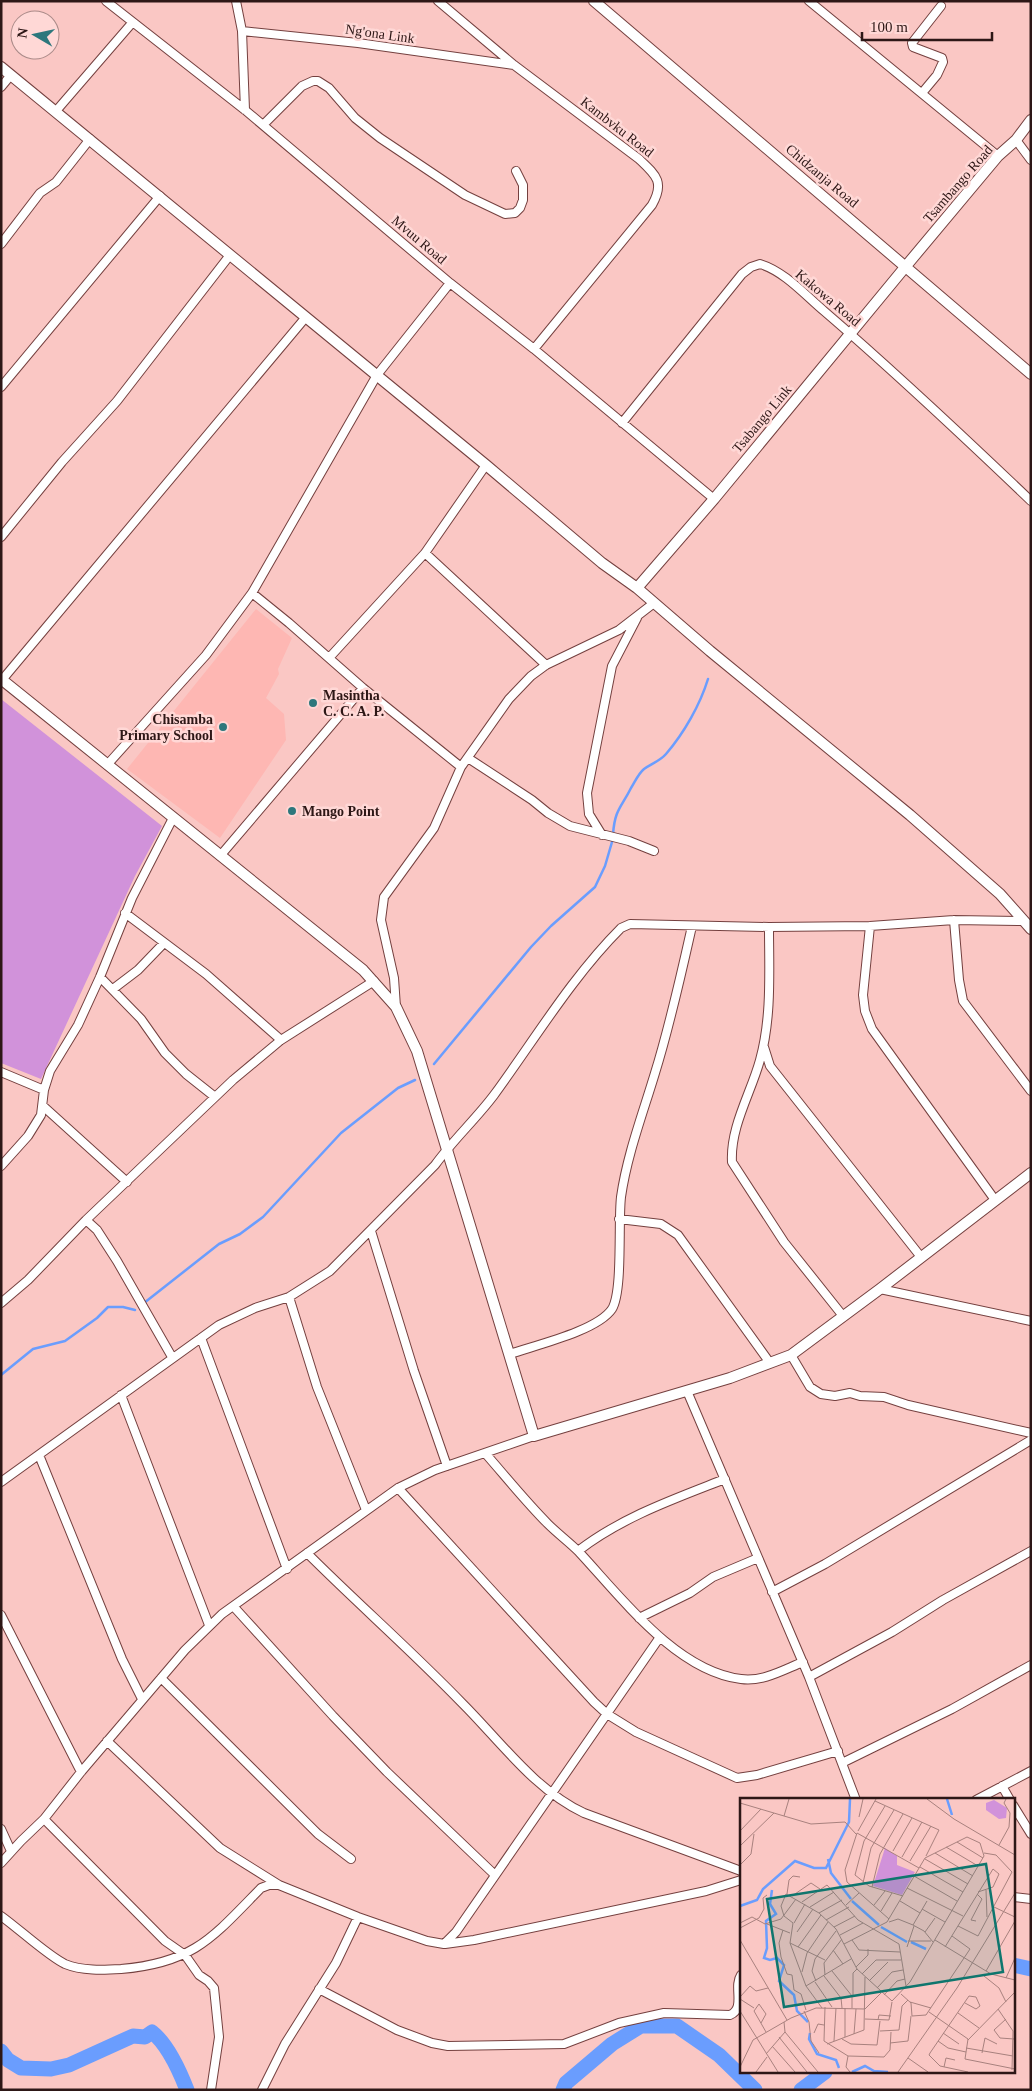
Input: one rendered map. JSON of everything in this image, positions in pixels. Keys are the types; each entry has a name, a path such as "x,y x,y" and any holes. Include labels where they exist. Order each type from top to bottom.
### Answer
{"street":[{"name":"Mvuu Road","path":"106,1 245,110 450,283 534,349 714,499"},
{"path":"236,1 242,31 245,110"},
{"name":"Kambvku Road","path":"438,1 514,65 640,159 656,175 658,183 656,198 652,205 534,349"},
{"name":"Chidzanja Road","path":"594,1 1031,374"},
{"path":"809,1 998,156"},
{"path":"922,93 937,75 943,62 942,58 913,47 912,43 941,6"},
{"path":"56,111 132,23"},
{"name":"Ng'ona Link","path":"242,31 358,42 514,65"},
{"path":"1,67 486,465 602,564 637,588 910,815 995,889 1027,925"},
{"path":"1,87 11,75"},
{"path":"263,125 302,86 318,81 337,96 367,129 477,202 505,214 515,213 520,208 524,192 523,184 516,171"},
{"name":"Tsambango Road","path":"906,266 998,156 1016,140 1031,120"},
{"path":"1,244 40,193 56,182 90,139"},
{"path":"1016,140 1031,160"},
{"path":"1,387 160,196"},
{"path":"1,537 62,462 117,401 230,255"},
{"name":"Kakowa Road","path":"622,423 742,274 751,267 760,264 777,272 851,334 924,399 1031,501"},
{"name":"Tsabango Link","path":"637,588 714,499 906,266"},
{"path":"107,765 206,655 252,593 377,375 450,283"},
{"path":"306,317 2,679 363,970 396,1007 417,1050 534,1436"},
{"path":"329,658 425,553 486,465"},
{"path":"425,553 546,665"},
{"path":"252,593 363,688 461,767"},
{"path":"396,1007 394,978 382,920 384,897 434,828 461,767 509,699 531,676 546,665 619,630 654,603"},
{"path":"602,835 592,822 587,804 587,793 612,666 642,611"},
{"path":"220,856 363,688"},
{"path":"468,758 560,820 583,831 629,841 654,851"},
{"path":"1,1166 32,1130 41,1115 44,1090 50,1071 78,1025 100,977 125,913 173,818"},
{"path":"125,913 206,974 281,1040"},
{"path":"1,1482 172,1357 201,1338 237,1316 289,1298 330,1271 436,1165 447,1148 493,1097 575,982 621,928 630,924 870,926 954,920 1027,925"},
{"path":"954,920 959,980 963,1000 1031,1091"},
{"path":"510,1354 599,1322 606,1317 613,1307 616,1297 621,1195 670,1018 692,926"},
{"path":"769,926 769,989 763,1045 736,1128 731,1154 732,1162 784,1242 843,1316"},
{"path":"870,926 863,995 865,1011 872,1029 995,1200"},
{"path":"113,989 138,970 164,942"},
{"path":"100,977 141,1019 165,1053 186,1074 215,1097"},
{"path":"1,1303 28,1280 86,1220 215,1097 281,1040 374,981"},
{"path":"763,1045 770,1066 921,1257"},
{"path":"1,1072 44,1090"},
{"path":"43,1106 127,1182"},
{"path":"1,1863 10,1851 44,1818 142,1699 209,1625 398,1488 425,1474 534,1436 687,1391 770,1364 790,1355 880,1289 1031,1172"},
{"path":"619,1219 661,1224 678,1235 770,1364"},
{"path":"86,1220 97,1230 117,1261 172,1357"},
{"path":"371,1230 414,1371 448,1466"},
{"path":"880,1289 1031,1321"},
{"path":"289,1298 317,1387 366,1510"},
{"path":"201,1338 287,1569"},
{"path":"790,1355 810,1387 821,1394 835,1396 850,1392 860,1396 884,1397 908,1405 1031,1433"},
{"path":"687,1391 803,1662 855,1798"},
{"path":"121,1395 209,1625"},
{"path":"772,1592 825,1564 1031,1440"},
{"path":"484,1453 547,1524 578,1551 639,1618 660,1638 685,1656 714,1671 739,1679 764,1678 803,1662"},
{"path":"39,1455 122,1660 142,1699"},
{"path":"578,1551 607,1531 652,1507 725,1479"},
{"path":"398,1488 568,1675 607,1714 636,1732 737,1778 752,1777 838,1751"},
{"path":"809,1677 892,1632 943,1600 1031,1551"},
{"path":"307,1553 464,1704 509,1753 566,1804 584,1813 740,1871"},
{"path":"639,1618 690,1593 713,1577 758,1558"},
{"path":"234,1606 380,1765 495,1875"},
{"path":"1,1615 81,1772"},
{"path":"444,1944 450,1939 660,1638"},
{"path":"842,1763 952,1709 1031,1665"},
{"path":"161,1678 318,1834 351,1859"},
{"path":"108,1741 220,1848 279,1885 358,1917 427,1941 444,1944 474,1940 706,1891 740,1880"},
{"path":"980,1798 1031,1771"},
{"path":"1002,1786 1009,1798"},
{"path":"1014,1807 1031,1834"},
{"path":"44,1818 165,1941 185,1955 199,1975 214,1988 219,2037 211,2090"},
{"path":"1,1829 10,1851"},
{"path":"1,1916 58,1960 71,1966 105,1970 147,1967 185,1955 212,1936 261,1888 269,1885 279,1885"},
{"path":"1014,1897 1031,1899"},
{"path":"262,2090 285,2044 336,1963 358,1917"},
{"path":"319,1989 397,2030 432,2043 466,2047 480,2044 564,2044 619,2023 664,2013 730,2015 738,2008 737,1984 740,1977"}],"shaded area":[{"name":"Chisamba Primary School","path":"256,609 292,638 278,669 279,674 266,698 284,714 286,740 220,838 127,769"},
{"path":"1,699 162,826 135,876 41,1079 1,1063"}],"waterway":[{"path":"613,834 619,809 640,773 658,761 673,746 696,709 708,679"},
{"path":"434,1064 531,947 551,926 595,887 605,866 612,842"},
{"path":"144,1303 219,1244 240,1234 263,1217 341,1133 398,1088 415,1080"},
{"path":"1,1375 33,1349 65,1341 97,1318 108,1307 123,1307 135,1310"},
{"path":"1014,1965 1031,1969"},
{"path":"563,2090 566,2083 612,2044 641,2026 677,2026 719,2055 755,2090"},
{"path":"1,2051 8,2060 21,2068 51,2069 69,2065 133,2036 145,2037 152,2032 168,2051 187,2090"},
{"path":"801,2090 822,2074"}],"place":[{"name":"Masintha C. C. A. P.","path":"313,703"},
{"name":"Chisamba Primary School","path":"223,727"},
{"name":"Mango Point","path":"292,811"}]}
